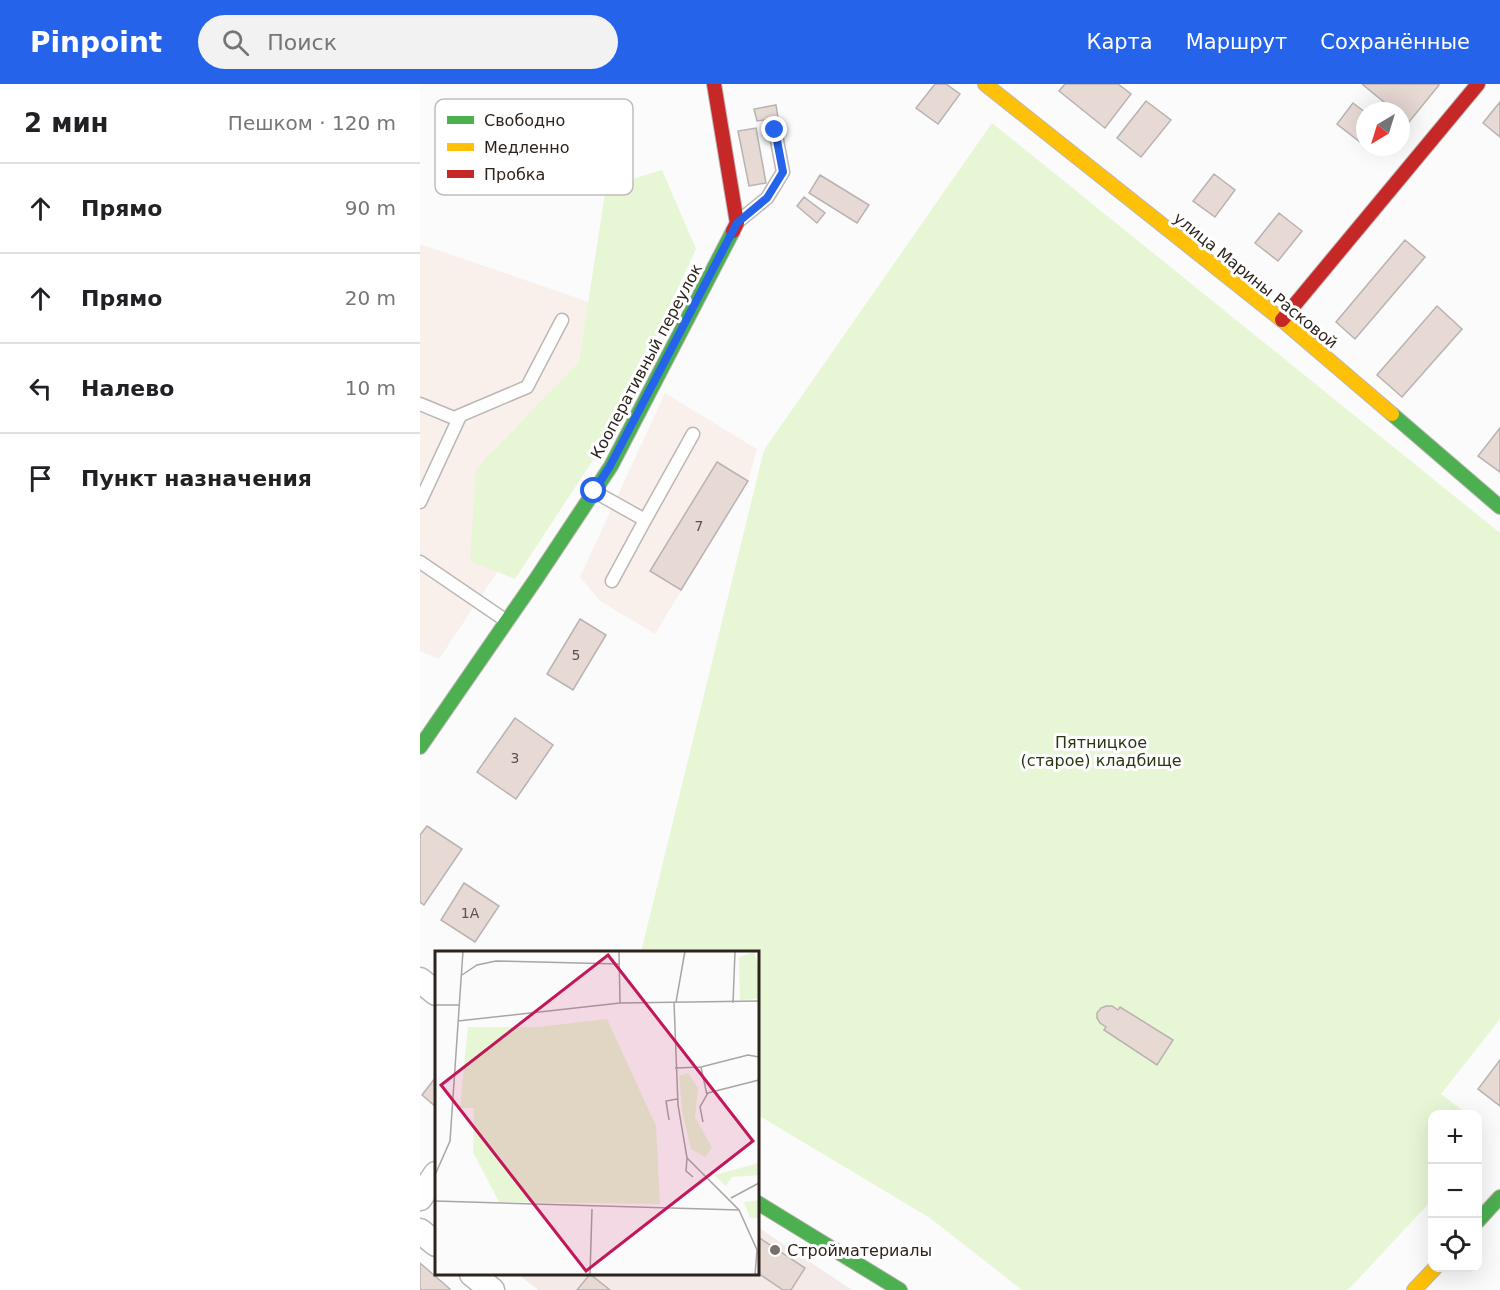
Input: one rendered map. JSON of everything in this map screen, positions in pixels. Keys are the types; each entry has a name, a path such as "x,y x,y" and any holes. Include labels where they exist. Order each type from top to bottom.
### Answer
{"street":[{"path":"714,84 737,223"},
{"name":"улица Марины Расковой","path":"985,84 1282,320 1500,507"},
{"path":"1282,320 1478,84"},
{"name":"Кооперативный переулок","path":"420,747 536,579 610,466 737,223"},
{"path":"420,980 435,992"},
{"path":"420,1198 435,1176"},
{"path":"1481,1218 1500,1197"},
{"path":"759,1204 900,1290"},
{"path":"420,1231 435,1243"},
{"path":"1414,1290 1431,1272"},
{"path":"473,1275 492,1290"}],"lane":[{"path":"737,223 767,198 783,172 775,130"},
{"path":"420,404 454,418 527,387 562,320"},
{"path":"420,502 460,416"},
{"path":"612,581 693,434"},
{"path":"594,491 645,520"},
{"path":"420,562 506,621"}],"shaded area":[{"path":"420,244 662,327 439,659 420,651"},
{"path":"665,393 757,449 748,481 655,634 600,601 580,577"},
{"name":"Стройматериалы","path":"759,1228 852,1290 538,1290 519,1275 759,1275"}],"green space":[{"name":"Пятницкое (старое) кладбище","path":"992,123 1500,533 1500,1019 1441,1094 1462,1110 1428,1110 1428,1204 1348,1290 1022,1290 930,1218 759,1116 759,951 641,951 764,450"},
{"path":"662,170 696,249 612,431 515,579 470,561 476,469 579,362 605,195 633,195 633,179"}],"building":[{"path":"935,84 946,84 960,94 938,124 916,108"},
{"path":"1065,84 1118,84 1131,94 1105,128 1059,91"},
{"path":"1362,84 1439,84 1410,121 1410,102 1384,102"},
{"path":"1146,101 1171,120 1141,157 1117,138"},
{"path":"1500,102 1500,137 1483,123"},
{"path":"1353,103 1356,105 1356,139 1337,124"},
{"path":"776,105 778,118 757,121 754,109"},
{"path":"756,128 766,183 749,186 738,131"},
{"path":"1214,174 1235,190 1215,217 1193,201"},
{"path":"820,175 869,205 857,223 809,193"},
{"path":"804,197 825,213 817,223 797,206"},
{"path":"1279,213 1302,231 1278,261 1255,243"},
{"path":"1405,240 1425,257 1355,339 1336,322"},
{"path":"1437,306 1462,329 1402,397 1377,375"},
{"path":"1500,428 1500,472 1478,456"},
{"path":"717,462 748,481 681,590 650,571"},
{"path":"580,619 606,635 573,690 547,674"},
{"path":"515,718 553,745 516,799 477,772"},
{"path":"427,826 462,849 424,905 420,902 420,835"},
{"path":"464,883 499,906 475,942 441,920"},
{"path":"1106,1006 1112,1006 1118,1010 1120,1007 1173,1040 1157,1065 1104,1030 1106,1027 1100,1023 1097,1013"},
{"path":"1500,1060 1500,1106 1478,1089"},
{"path":"435,1078 435,1106 422,1095"},
{"path":"759,1238 805,1268 791,1290 783,1290 759,1274"},
{"path":"420,1263 450,1289 420,1290"},
{"path":"591,1275 610,1290 577,1290"}],"traffic: fast":[{"path":"420,747 611,466 733,231"},
{"path":"1392,414 1500,507"},
{"path":"1481,1218 1500,1197"},
{"path":"759,1204 900,1290"}],"traffic: slow":[{"path":"985,84 1282,320 1392,414"},
{"path":"1414,1290 1431,1272"}],"traffic: jam":[{"path":"714,84 737,223 733,231"},
{"path":"1282,320 1478,84"}],"place":[{"name":"Стройматериалы","path":"775,1250"}],"route":[{"path":"594,491 610,466 737,223 767,198 783,172 775,130"}]}
